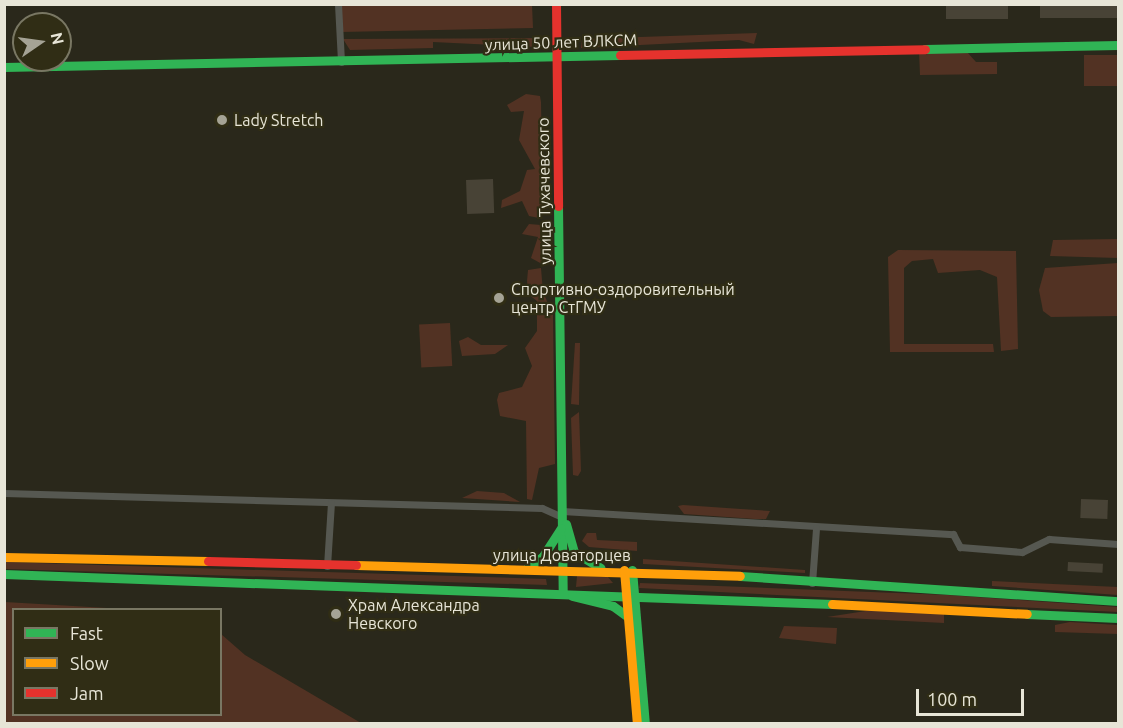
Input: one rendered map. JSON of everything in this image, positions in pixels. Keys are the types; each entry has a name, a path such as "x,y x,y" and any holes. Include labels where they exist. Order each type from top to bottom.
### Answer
{"main road":[{"name":"улица Тухачевского","path":"556,4 563,592"},
{"name":"улица 50 лет ВЛКСМ","path":"4,67 1119,45"},
{"path":"562,518 574,552 603,569"},
{"path":"524,570 543,556 562,518"},
{"name":"улица Доваторцев","path":"4,557 524,570 603,569 812,584 1119,601"},
{"path":"628,570 628,591 645,723"},
{"path":"4,574 563,592 628,591 652,595 1119,618"},
{"path":"563,592 612,606 631,616"},
{"path":"637,723 631,616 652,595"}],"street":[{"path":"338,4 341,62"},
{"path":"4,493 542,508 562,518 953,534 960,547 1022,552 1049,540 1119,544"},
{"path":"327,566 331,503"},
{"path":"812,584 816,528"}],"shaded area":[{"path":"340,5 532,5 533,28 341,32"},
{"path":"757,33 754,44 739,40 581,48 582,39"},
{"path":"539,38 536,47 433,42 433,48 350,50 343,39"},
{"path":"919,51 967,52 976,62 997,62 997,74 920,75"},
{"path":"1084,55 1118,55 1118,86 1084,86"},
{"path":"526,94 540,96 541,102 543,212 539,218 529,216 522,201 501,208 502,200 520,191 527,170 535,169 519,140 524,111 511,112 507,105"},
{"path":"529,224 541,225 542,264 531,258 538,237 522,234"},
{"path":"1118,239 1118,258 1050,256 1053,240"},
{"path":"898,250 1016,251 1018,349 1001,351 997,277 980,270 938,273 933,259 912,261 904,268 904,344 993,344 994,352 890,352 888,257"},
{"path":"1118,263 1118,316 1051,317 1043,311 1039,290 1045,268"},
{"path":"541,268 543,292 553,315 555,464 539,468 532,500 527,499 526,421 500,416 497,400 499,393 522,387 532,366 525,348 537,331 537,301 528,294 528,270"},
{"path":"450,323 452,366 421,368 419,325"},
{"path":"468,337 481,345 508,345 495,354 462,356 459,341"},
{"path":"575,343 580,343 579,405 571,404"},
{"path":"579,412 581,471 578,476 573,475 571,418"},
{"path":"477,491 504,493 520,502 462,498"},
{"path":"678,506 770,511 766,519 755,519 684,514"},
{"path":"587,533 596,533 597,540 637,542 637,551 589,547 582,541"},
{"path":"643,559 805,570 805,573 643,564"},
{"path":"5,562 546,579 547,585 5,569"},
{"path":"577,576 608,577 613,583 576,587"},
{"path":"992,581 1118,587 1118,595 992,586"},
{"path":"640,583 948,595 1118,607 1118,612 639,588"},
{"path":"5,602 107,608 12,608 12,716 222,716 222,635 245,655 361,723 5,723"},
{"path":"872,610 944,614 944,623 827,617"},
{"path":"1070,622 1118,625 1118,634 1055,632 1055,625"},
{"path":"784,626 837,628 836,644 779,638"}],"building":[{"path":"946,4 1008,4 1008,19 946,19"},
{"path":"1040,4 1118,4 1118,18 1040,18"},
{"path":"493,179 494,213 467,214 466,180"},
{"path":"1081,499 1108,500 1107,519 1080,518"},
{"path":"1068,562 1103,564 1102,573 1068,571"}],"traffic: fast":[{"path":"925,49 1118,45"},
{"path":"4,67 620,55"},
{"path":"558,206 563,592"},
{"path":"566,524 574,552 601,568"},
{"path":"526,569 543,556 561,528"},
{"path":"632,570 645,724"},
{"path":"4,574 832,604"},
{"path":"740,576 1118,601"},
{"path":"572,596 613,606 627,616"},
{"path":"1027,614 1118,618"}],"traffic: slow":[{"path":"4,557 208,561"},
{"path":"356,565 740,576"},
{"path":"624,570 637,724"},
{"path":"832,604 1027,614"}],"traffic: jam":[{"path":"556,4 558,206"},
{"path":"620,55 925,49"},
{"path":"208,561 356,565"}],"place":[{"name":"Lady Stretch","path":"222,120"},
{"name":"Спортивно-оздоровительный центр СтГМУ","path":"499,298"},
{"name":"Храм Александра Невского","path":"336,614"}]}
